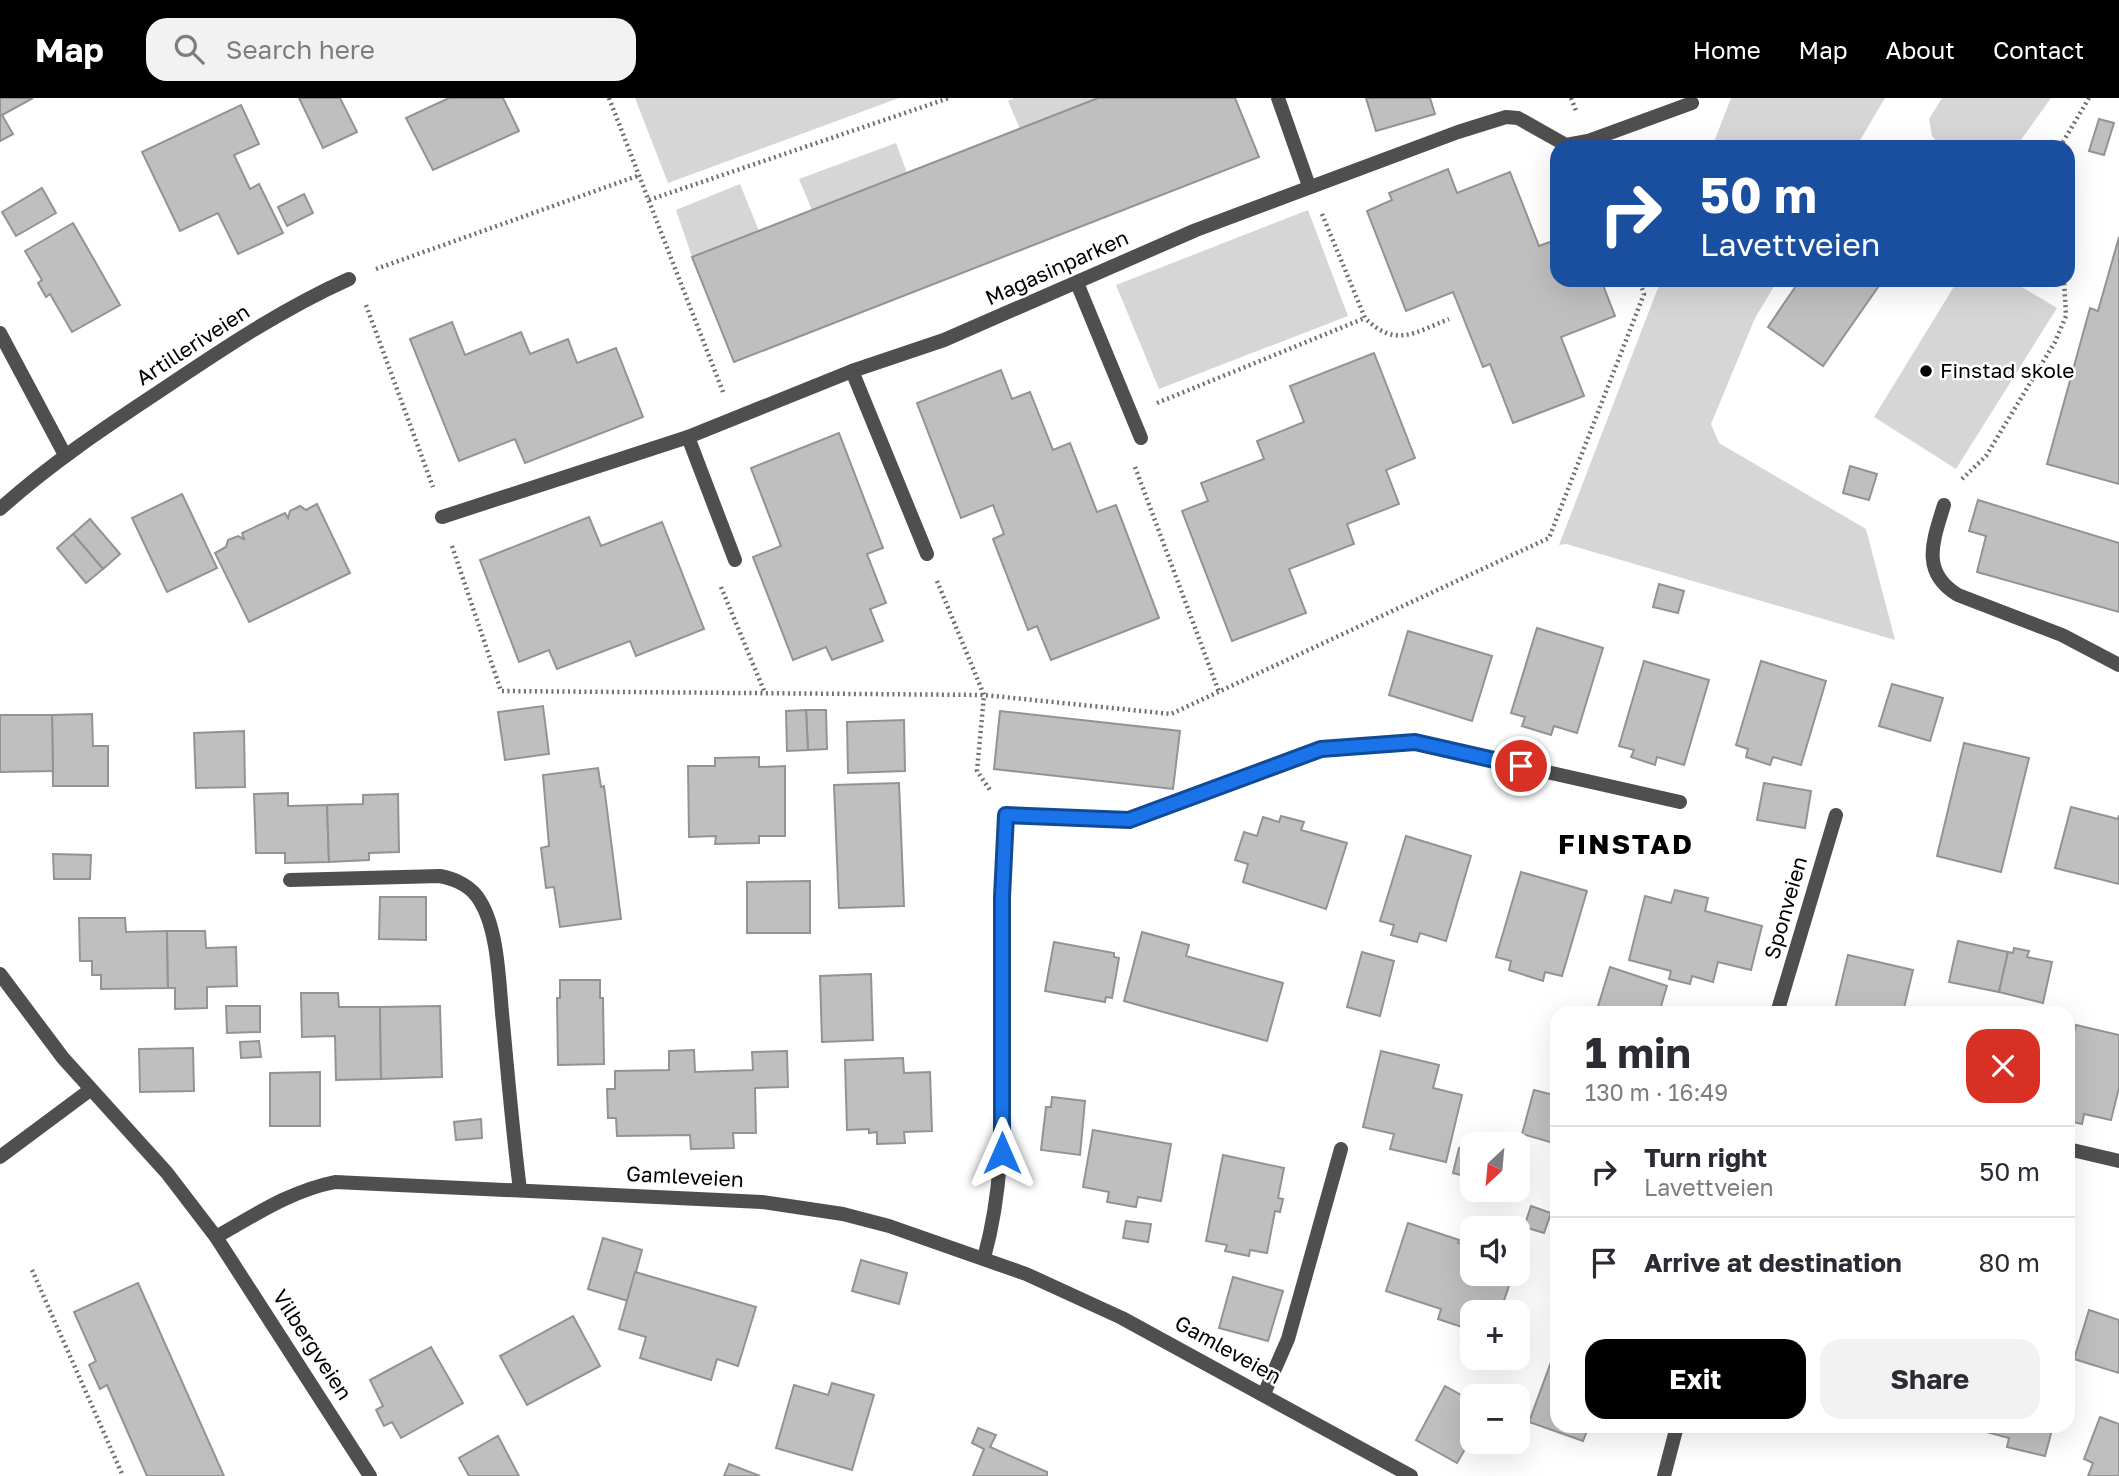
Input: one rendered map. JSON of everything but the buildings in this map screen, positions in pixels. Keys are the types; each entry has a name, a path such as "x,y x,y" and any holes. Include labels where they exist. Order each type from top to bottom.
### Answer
{"street":[{"path":"1278,98 1309,186"},
{"name":"Magasinparken","path":"1591,140 1692,103"},
{"name":"Magasinparken","path":"442,517 688,437 852,372 944,340 1196,230 1309,186 1506,117 1529,122 1554,140"},
{"name":"Artilleriveien","path":"0,509 65,455 230,344 309,297 352,278"},
{"path":"1077,283 1141,438"},
{"path":"0,333 65,455"},
{"path":"852,372 927,554"},
{"path":"688,437 735,560"},
{"path":"1944,505 1934,538 1933,565 1943,586 1958,595 2062,635 2119,664"},
{"path":"984,1258 996,1211 1002,1153 1002,897 1006,815 1129,820 1321,749 1415,742 1680,802"},
{"name":"Sponveien","path":"1779,1006 1836,815"},
{"path":"290,880 440,876 452,878 472,891 481,902 488,918 497,968 520,1189"},
{"path":"0,974 90,1090 167,1173 216,1237"},
{"path":"0,1157 90,1090"},
{"path":"1264,1394 1288,1339 1340,1149"},
{"path":"2075,1151 2119,1161"},
{"name":"Gamleveien","path":"216,1237 278,1201 311,1187 335,1182 520,1189 803,1207 889,1226 984,1258 1122,1318 1411,1476"},
{"name":"Vilbergveien","path":"216,1237 370,1476"},
{"path":"1664,1476 1675,1433"}],"path":[{"path":"609,98 733,419"},
{"path":"649,200 949,98"},
{"path":"2064,140 2089,98"},
{"path":"640,175 445,247 352,278 442,517 501,691 984,695 1171,714 1549,538 1643,294 1641,287"},
{"path":"1309,186 1365,318 1378,331 1401,338 1449,319"},
{"path":"1944,505 1951,489 1986,456 2055,342 2066,316 2064,287"},
{"path":"1131,414 1365,318"},
{"path":"1141,438 1131,456 1219,692"},
{"path":"927,554 984,695 977,771 1006,815"},
{"path":"735,560 714,570 765,693"},
{"path":"32,1270 123,1476"}],"shaded area":[{"path":"635,98 899,98 668,183"},
{"path":"1014,98 1098,98 1020,129 1008,101"},
{"path":"1731,98 1885,98 1860,140 1715,140"},
{"path":"1942,98 2051,98 2021,140 1935,140 1929,119"},
{"path":"896,143 907,173 812,210 799,179"},
{"path":"740,184 759,231 692,257 676,210"},
{"path":"1308,210 1348,316 1159,389 1116,285"},
{"path":"1658,287 1774,287 1755,318 1711,424 1719,443 1866,529 1895,640 1566,544 1559,545"},
{"path":"1954,287 2022,287 2057,308 1956,469 1874,417"}],"place":[{"name":"Finstad skole","path":"1926,371"}],"district":[{"name":"FINSTAD","path":"1626,844"}],"route":[{"path":"1002,1153 1002,897 1006,815 1129,820 1321,749 1415,742 1521,766"}]}
